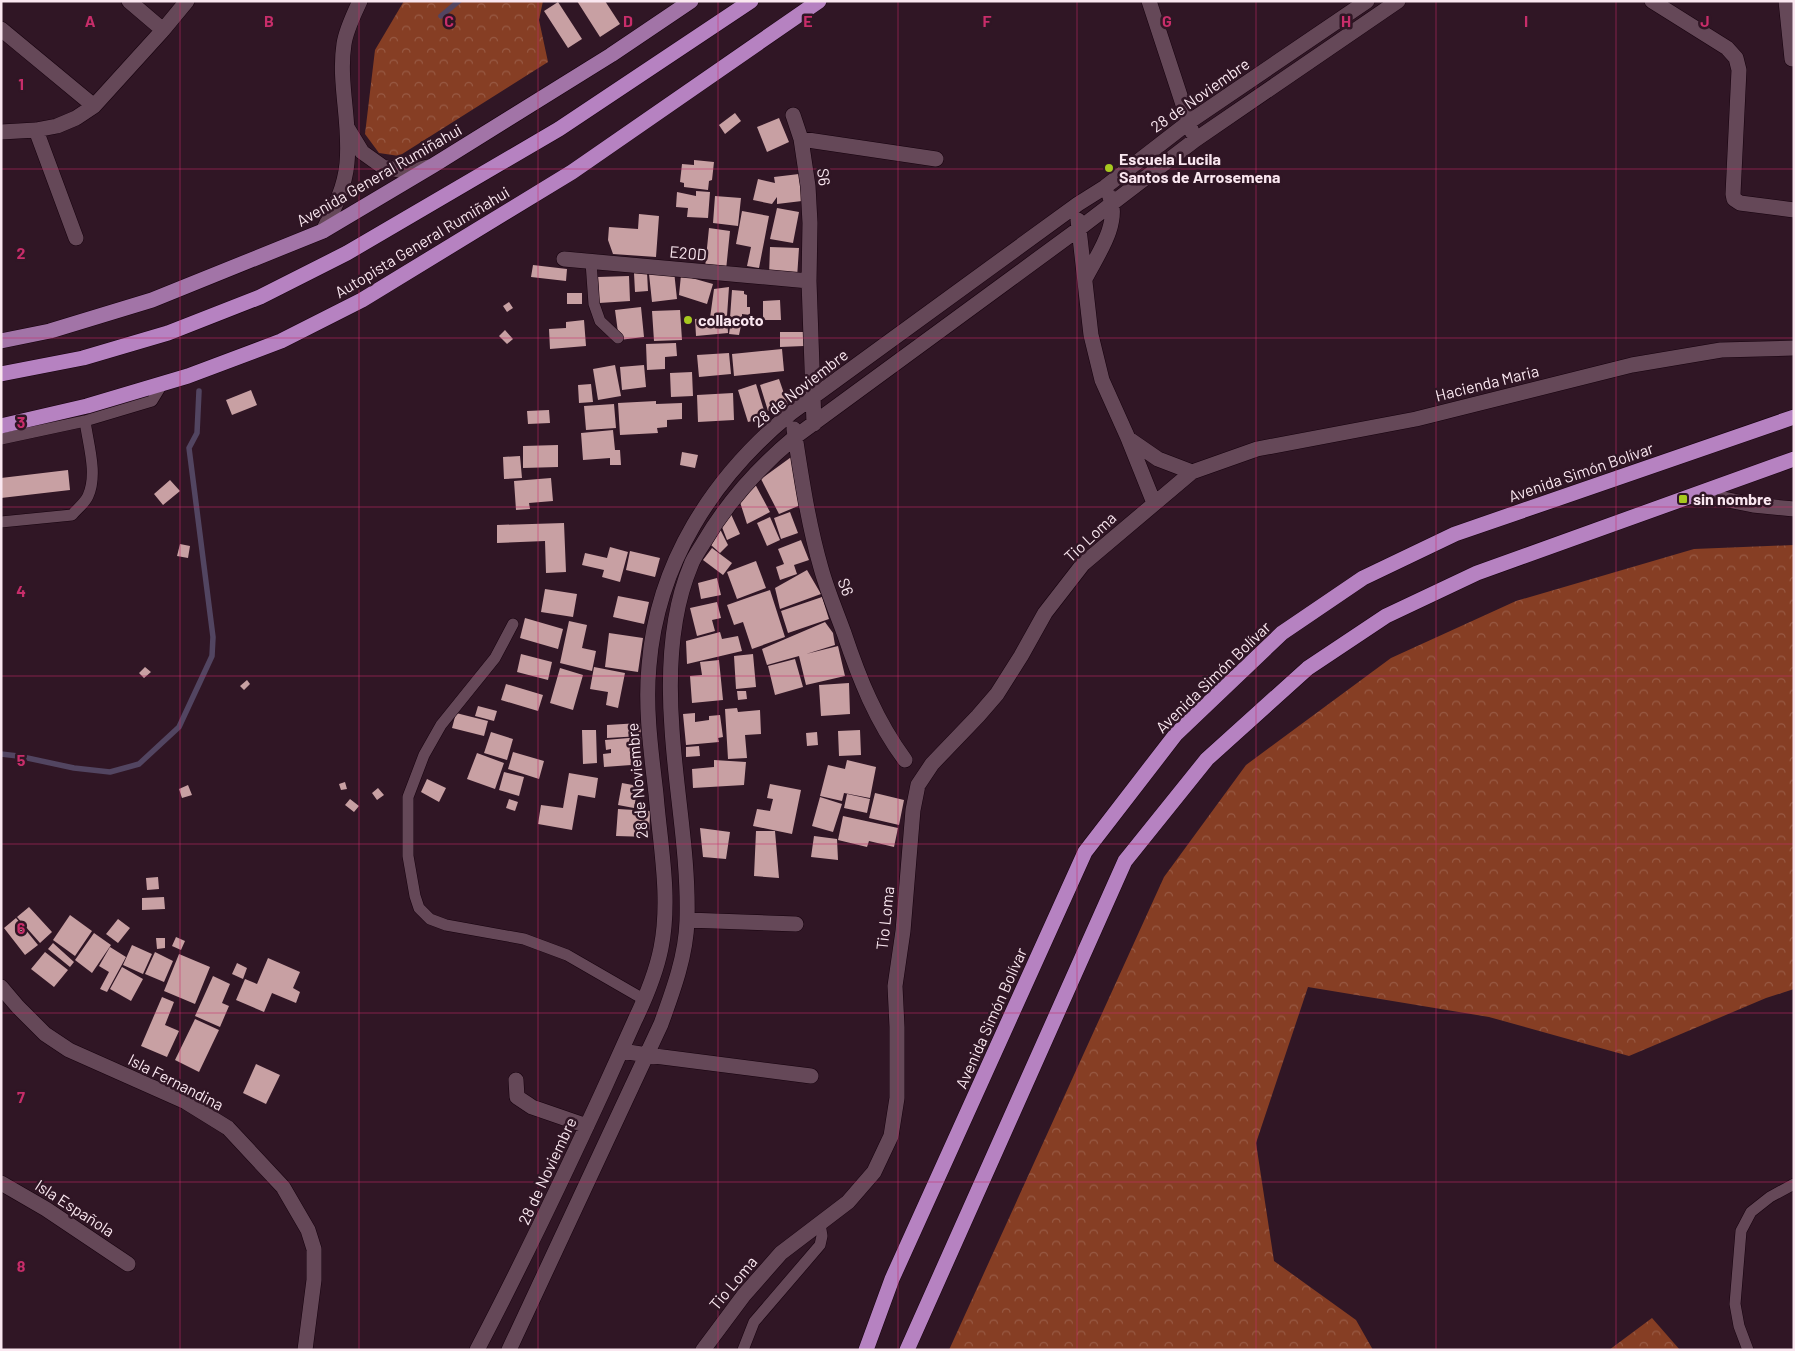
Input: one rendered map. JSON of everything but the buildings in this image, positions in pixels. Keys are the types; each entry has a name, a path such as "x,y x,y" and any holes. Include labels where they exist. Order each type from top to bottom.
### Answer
{"highway":[{"name":"Autopista General Rumiñahui","path":"1,374 83,358 159,336 260,297 347,253 559,129 751,1"},
{"name":"Autopista General Rumiñahui","path":"1,426 86,406 188,376 281,341 362,300 572,172 819,1"},
{"name":"Avenida Simón Bolívar","path":"866,1350 892,1279 1085,852 1176,734 1282,633 1363,578 1454,534 1794,417"},
{"path":"907,1350 1125,861 1207,759 1308,668 1386,616 1477,573 1794,459"}],"main road":[{"name":"Avenida General Rumiñahui","path":"1,341 50,331 152,300 323,231 434,165 611,55 691,1"}],"street":[{"path":"129,1 163,30"},
{"path":"1,132 36,130 57,126 76,118 94,106 187,1"},
{"path":"323,231 339,199 347,164 348,129 343,75 344,44 360,1"},
{"path":"1149,1 1195,140"},
{"name":"28 de Noviembre","path":"477,1350 526,1255 622,1051 645,1000 661,947 664,913 664,877 649,730 649,664 663,594 675,558 693,524 713,494 744,456 771,429 791,413 1078,204 1105,187 1190,122 1367,1"},
{"path":"509,1350 647,1055 674,989 687,920 686,874 672,729 670,688 672,654 682,593 691,564 712,528 751,477 773,454 795,436 814,424 1080,228 1195,140 1398,1"},
{"path":"1652,1 1727,48 1736,58 1739,70 1734,199 1740,202 1794,210"},
{"path":"1786,1 1792,59"},
{"path":"1,29 94,106"},
{"name":"S6","path":"793,115 801,139 810,214 809,281 814,424"},
{"path":"348,129 362,152 383,167 409,172 434,165"},
{"path":"36,130 76,238"},
{"path":"801,139 936,159"},
{"path":"1085,279 1112,224 1114,211 1105,187"},
{"path":"1078,204 1091,335 1102,380 1128,438 1154,504"},
{"name":"E20D","path":"564,259 809,281"},
{"name":"Hacienda Maria","path":"1154,504 1192,472 1257,449 1416,420 1632,364 1721,350 1794,348"},
{"name":"S6","path":"791,413 820,568 859,678 895,746 905,760"},
{"path":"1128,438 1158,459 1192,472"},
{"path":"1700,494 1753,505 1794,509"},
{"name":"Tio Loma","path":"703,1350 744,1295 781,1253 848,1202 874,1172 891,1136 897,1098 895,986 903,931 913,810 918,785 932,764 997,694 1045,613 1083,564 1154,504"},
{"path":"687,920 796,924"},
{"name":"Isla Fernandina","path":"1,987 45,1034 69,1050 186,1102 228,1128 284,1187 308,1230 314,1249 314,1280 302,1347"},
{"path":"622,1051 811,1076"},
{"path":"516,1080 517,1097 532,1107 587,1126"},
{"name":"Isla Española","path":"1,1183 46,1209 128,1264"},
{"path":"526,1255 548,1267"}],"lane":[{"path":"591,262 594,304 600,321 618,338"},
{"path":"1,439 84,421 152,401 163,383"},
{"path":"1,522 72,515 87,497 91,481 91,465 84,421"},
{"path":"513,624 495,658 441,725 424,755 408,797 408,856 419,908 430,919 446,925 524,939 567,955 645,1000"},
{"path":"1748,1350 1739,1326 1736,1304 1741,1231 1751,1212 1770,1196 1794,1184"},
{"path":"743,1350 754,1322 820,1245 822,1236 820,1224"}],"green space":[{"path":"404,1 543,1 539,20 548,62 399,156 379,153 365,134 375,50"},
{"path":"1794,545 1794,989 1766,998 1629,1056 1489,1017 1308,987 1256,1143 1274,1261 1356,1320 1373,1350 949,1350 1164,877 1246,765 1391,658 1516,601 1694,549"},
{"path":"1652,1318 1680,1350 1609,1350"}],"waterway":[{"path":"441,16 459,1"},
{"path":"1,754 74,768 110,772 139,764 179,727 212,656 213,637 189,448 197,433 199,391"}],"place":[{"name":"Escuela Lucila Santos de Arrosemena","path":"1109,168"},
{"name":"collacoto","path":"688,320"},
{"name":"sin nombre","path":"1683,499"}]}
